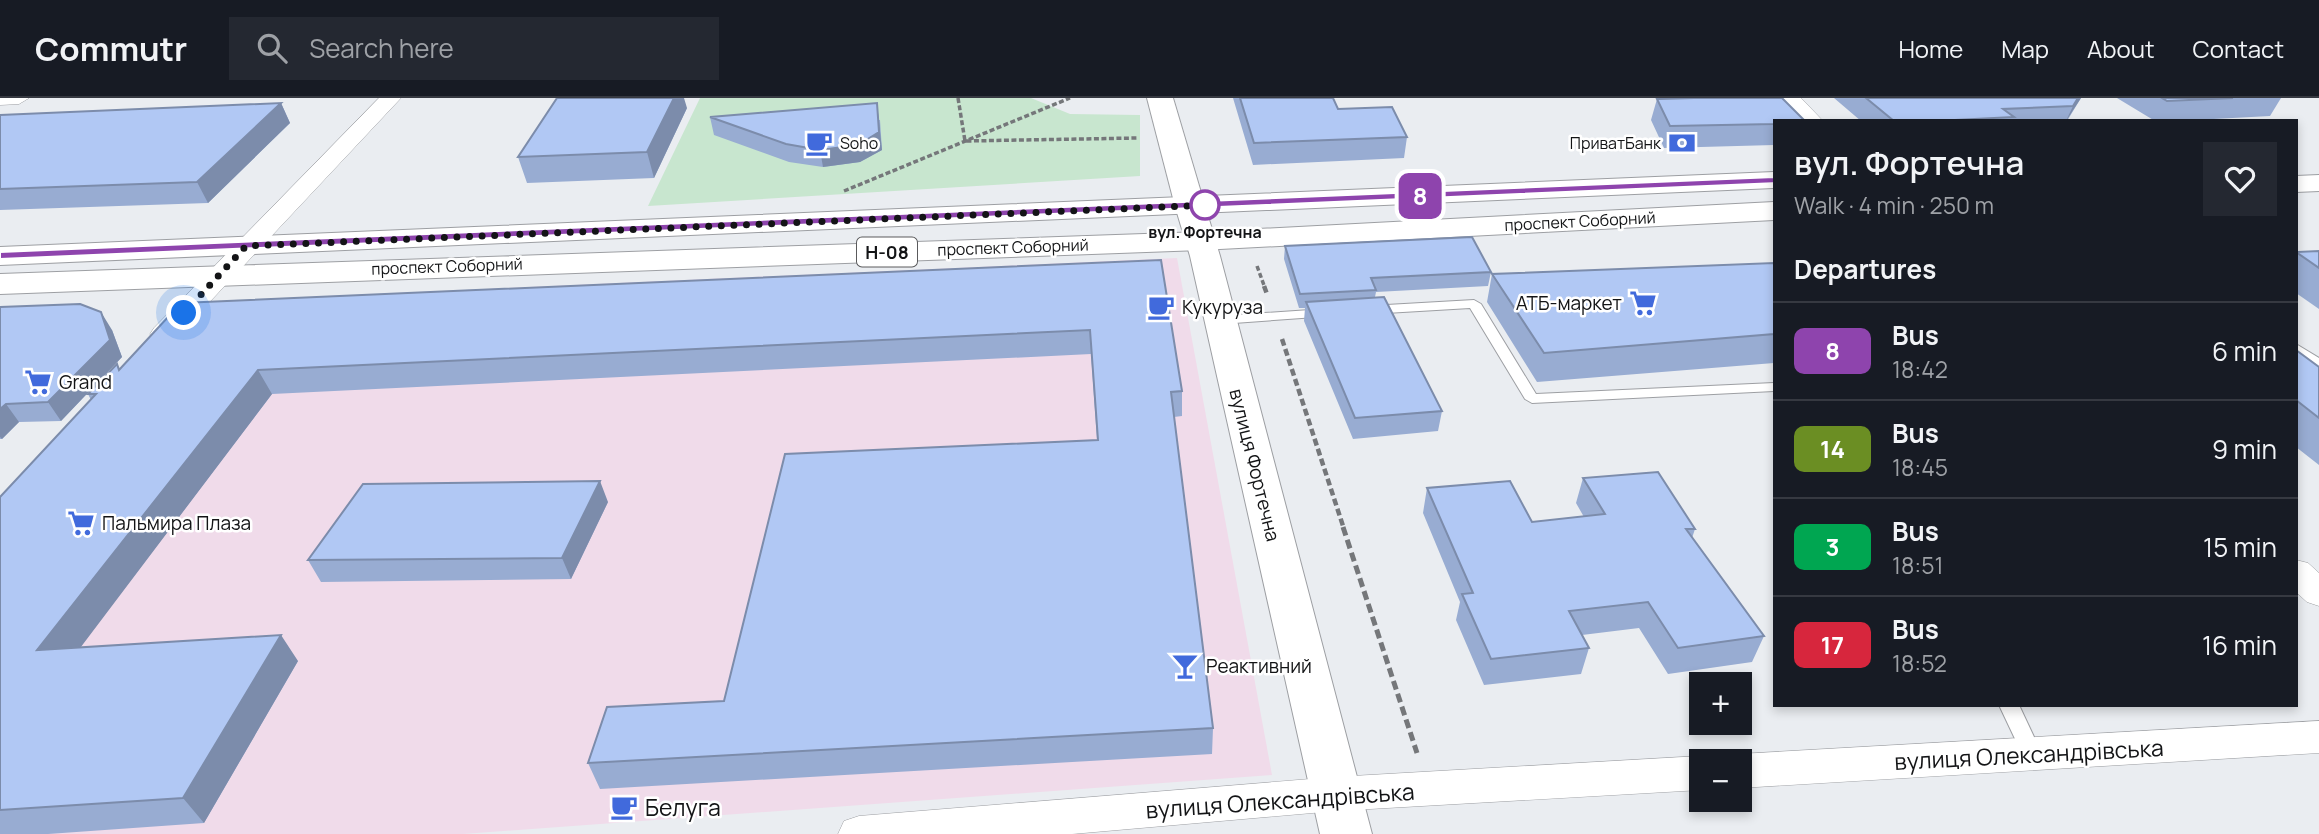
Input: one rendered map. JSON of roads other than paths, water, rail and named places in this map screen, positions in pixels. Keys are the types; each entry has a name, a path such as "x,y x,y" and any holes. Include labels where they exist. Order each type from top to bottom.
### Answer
{"main road":[{"name":"вулиця Фортечна","path":"1160,98 1220,320 1346,834"},
{"path":"2298,159 2319,158"},
{"name":"проспект Соборний","path":"0,284 1195,224 1773,180"},
{"path":"2298,184 2319,183"},
{"name":"проспект Соборний","path":"0,256 246,246 1773,211"}],"street":[{"path":"0,99 19,98"},
{"path":"144,355 391,98"},
{"path":"1789,98 1812,119"},
{"path":"2298,574 2319,593"},
{"name":"вулиця Олександрівська","path":"1752,770 2319,737"},
{"name":"вулиця Олександрівська","path":"859,834 1335,794 1689,774"}],"lane":[{"path":"1220,320 1474,304 1532,399 1773,387"},
{"path":"2298,349 2319,365"},
{"path":"2010,707 2032,754"}],"place":[{"name":"Soho","path":"819,143"},
{"name":"ПриватБанк","path":"1682,143"},
{"name":"вул. Фортечна","path":"1205,205"},
{"name":"АТБ-маркет","path":"1643,303"},
{"name":"Кукуруза","path":"1161,307"},
{"name":"Grand","path":"38,382"},
{"name":"Пальмира Плаза","path":"81,523"},
{"name":"Реактивний","path":"1185,666"},
{"name":"Белуга","path":"624,807"}]}
